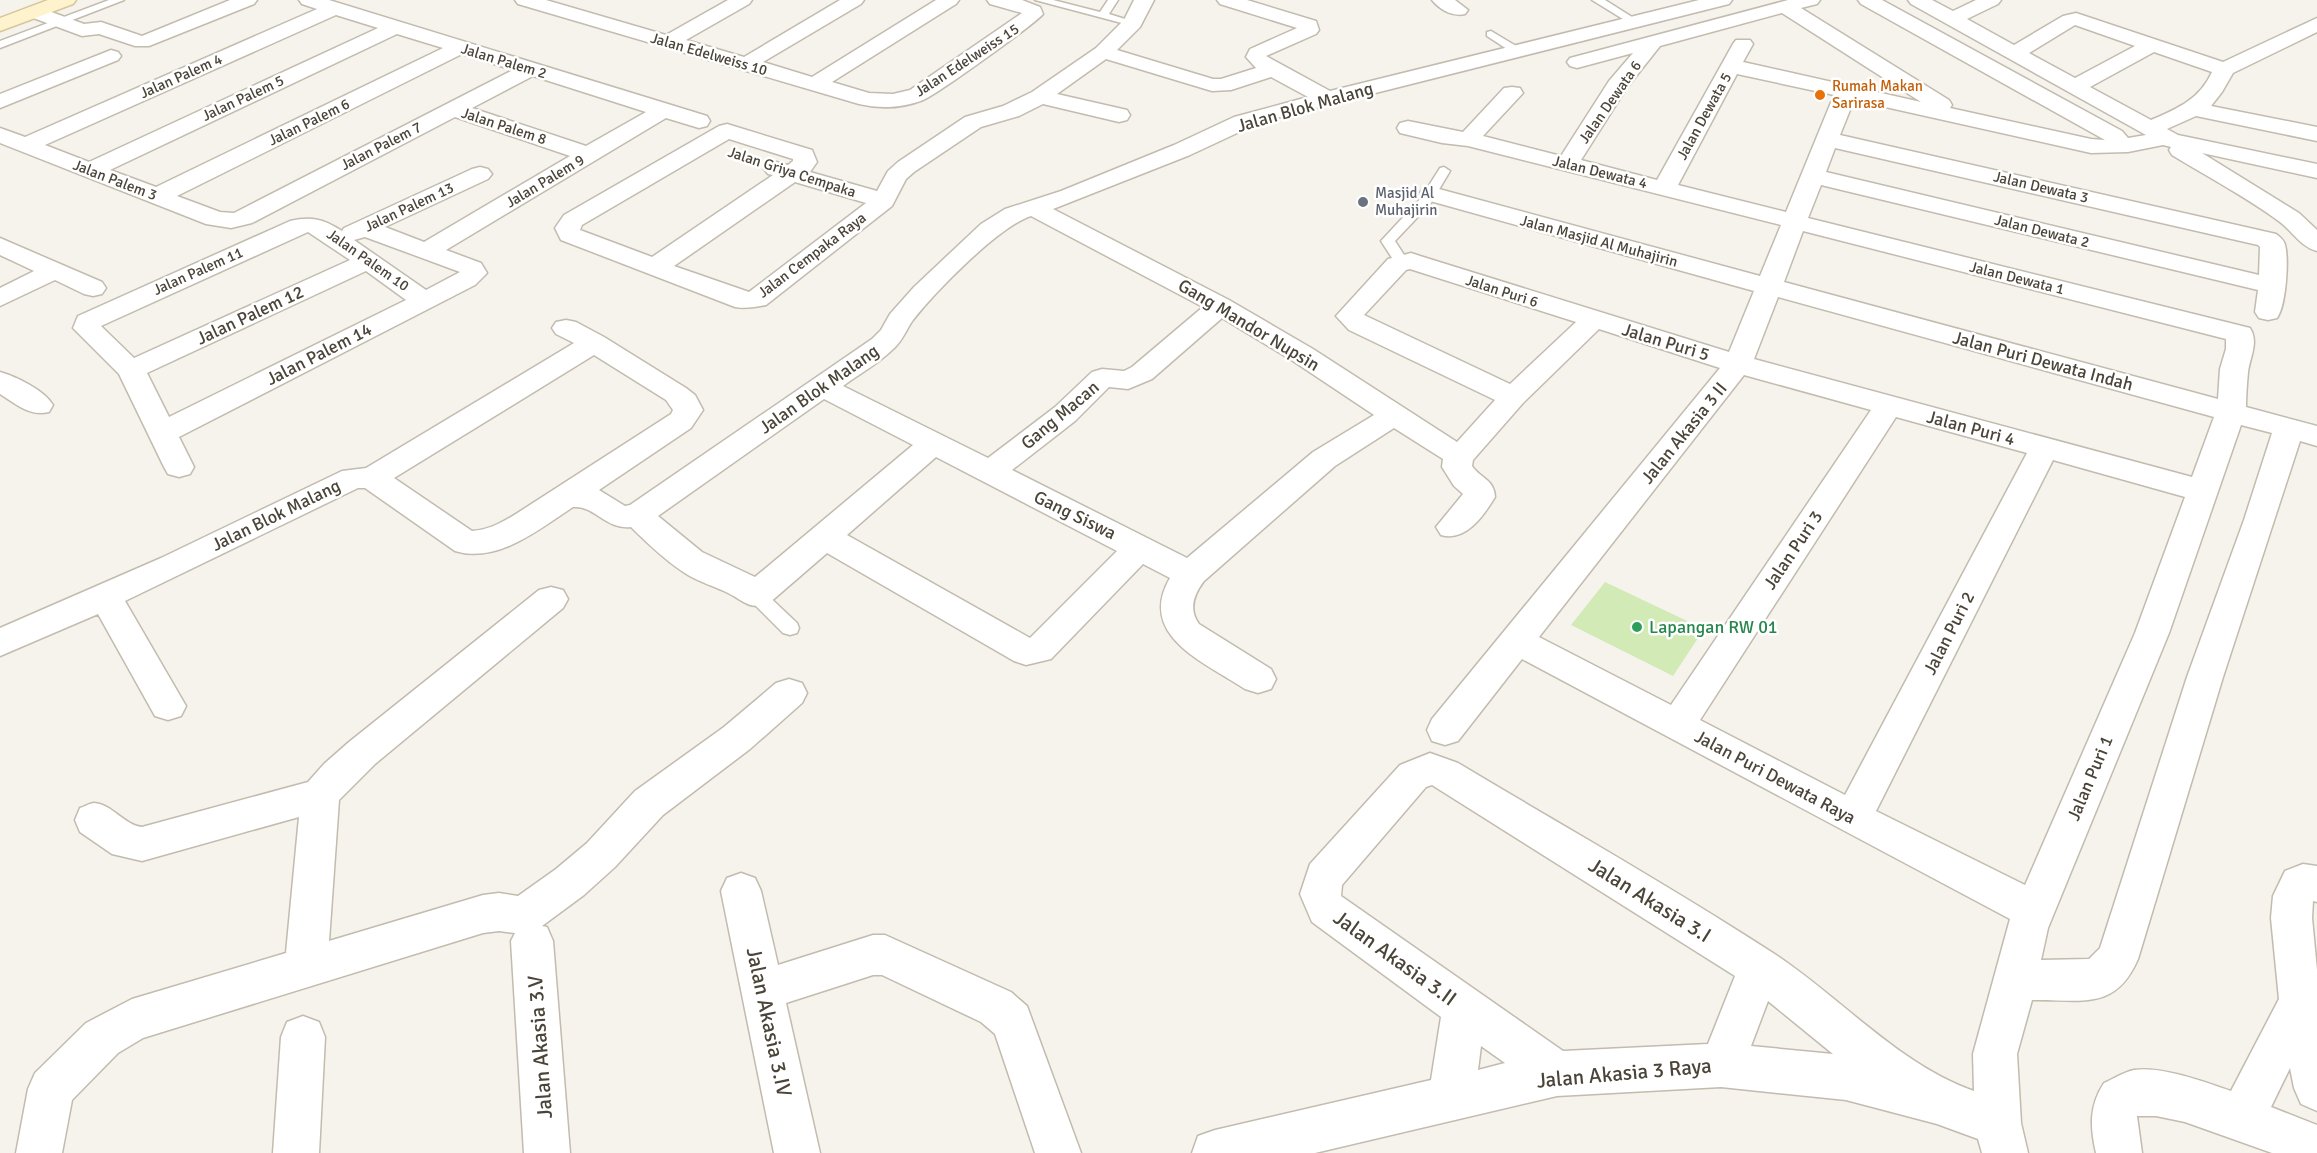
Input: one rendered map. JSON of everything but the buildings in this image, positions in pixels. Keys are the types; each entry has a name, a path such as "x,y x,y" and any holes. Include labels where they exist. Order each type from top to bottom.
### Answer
{"main road":[{"path":"0,25 66,0"}],"street":[{"path":"0,102 110,52 247,0"},
{"name":"Jalan Palem 2","path":"309,0 680,115"},
{"name":"Jalan Edelweiss 10","path":"525,0 867,99 894,100"},
{"path":"572,14 600,0"},
{"path":"659,39 715,0"},
{"path":"659,39 742,0"},
{"path":"746,64 854,0"},
{"path":"815,84 949,0"},
{"path":"997,0 1023,6 1036,6"},
{"name":"Jalan Cempaka Raya","path":"701,145 573,220 567,228 570,235 655,267 744,300 757,299 884,201 890,186 906,167 973,123 1011,111 1040,97 1103,52 1134,23 1144,0"},
{"path":"1227,0 1309,25 1309,30 1257,53 1256,57 1260,62 1328,99"},
{"path":"1577,62 1810,0"},
{"path":"1868,0 2115,136 2151,139 2317,171"},
{"path":"1918,0 2074,87 2151,139 2186,154 2257,196 2290,218 2317,243"},
{"path":"1952,19 1991,0"},
{"name":"Jalan Blok Malang","path":"638,515 882,345 893,333 909,308 990,229 1014,214 1069,196 1182,150 1242,122 1706,2"},
{"name":"Jalan Edelweiss 15","path":"894,100 918,95 1031,17 1036,6"},
{"path":"1785,7 1960,117"},
{"name":"Jalan Palem 4","path":"26,145 335,8"},
{"path":"35,12 82,30 101,28 142,40"},
{"path":"2014,54 2070,20 2083,21 2224,69"},
{"path":"1731,66 2104,148 2151,139 2210,96 2224,69 2317,24"},
{"path":"1715,26 1805,83"},
{"name":"Jalan Palem 5","path":"90,170 396,27"},
{"path":"82,30 79,38 110,52"},
{"name":"Jalan Dewata 6","path":"1568,164 1617,86 1653,42"},
{"path":"1547,44 1617,86"},
{"name":"Jalan Dewata 5","path":"1664,188 1743,44"},
{"path":"2074,87 2152,45"},
{"name":"Jalan Palem 6","path":"157,196 461,47"},
{"path":"1103,52 1212,85 1223,85 1274,69"},
{"name":"Jalan Palem 7","path":"231,220 243,218 531,69"},
{"name":"Jalan Akasia 3 II","path":"1445,730 1738,364 1846,92"},
{"path":"1468,139 1512,93"},
{"path":"1040,97 1119,115"},
{"path":"2195,109 2317,134"},
{"name":"Jalan Palem 8","path":"446,113 581,159"},
{"name":"Jalan Palem 9","path":"434,254 581,159 680,115"},
{"name":"Jalan Palem 9","path":"434,254 680,115"},
{"name":"Jalan Dewata 4","path":"1408,128 1468,139 1794,222"},
{"name":"Jalan Palem 3","path":"0,135 215,219 231,220"},
{"name":"Jalan Dewata 3","path":"1827,139 2254,236 2272,243 2272,286"},
{"name":"Jalan Griya Cempaka","path":"701,145 884,201"},
{"name":"Jalan Palem 13","path":"338,240 480,174"},
{"path":"655,267 792,174"},
{"name":"Jalan Dewata 2","path":"1812,176 2272,286"},
{"name":"Jalan Masjid Al Muhajirin","path":"1431,194 1768,287"},
{"name":"Gang Mandor Nupsin","path":"1031,207 1220,306 1303,355 1448,450 1459,454"},
{"name":"Jalan Dewata 1","path":"1794,222 2240,334 2240,349 2234,369 2284,425"},
{"name":"Jalan Palem 10","path":"309,224 319,226 424,300"},
{"name":"Jalan Palem 11","path":"131,370 87,328 88,322 299,226 309,224"},
{"name":"Jalan Palem 10","path":"364,228 472,268 474,273"},
{"path":"0,246 93,288"},
{"name":"Jalan Palem 12","path":"131,370 368,261"},
{"path":"1406,261 1349,316 1352,320 1513,397"},
{"name":"Jalan Puri 6","path":"1406,261 1593,320"},
{"path":"0,298 54,271"},
{"name":"Jalan Palem 14","path":"162,433 466,280 474,273"},
{"path":"2268,312 2272,286"},
{"name":"Jalan Puri Dewata Indah","path":"1768,287 2284,425"},
{"name":"Gang Macan","path":"989,473 1065,414 1102,378 1128,380 1142,374 1220,306"},
{"path":"1452,528 1479,497 1479,488 1465,479 1457,467 1459,454 1465,452 1513,397 1593,320"},
{"name":"Jalan Puri 5","path":"1593,320 1738,364"},
{"path":"566,328 594,343 685,401 688,410 681,421 566,497 495,538 478,543 466,543 372,478 594,343"},
{"name":"Jalan Puri 4","path":"1738,364 2204,491"},
{"path":"131,370 178,467"},
{"path":"1,383 39,405"},
{"name":"Gang Siswa","path":"823,387 1190,574"},
{"name":"Jalan Puri 3","path":"1677,725 1889,405"},
{"path":"1258,680 1186,633 1179,624 1174,598 1190,574 1324,459 1394,415"},
{"path":"2023,980 2099,979 2116,959 2205,677 2260,520 2284,425"},
{"name":"Jalan Puri 1","path":"2002,1138 1995,1054 2023,980 2027,928 2033,910 2152,633 2204,491 2284,425"},
{"path":"566,497 588,495 623,518 638,515 669,545 698,565 720,576 737,581 756,596 934,443"},
{"name":"Jalan Puri 2","path":"1853,818 2044,448"},
{"name":"Jalan Blok Malang","path":"0,643 105,597 334,486 353,478 372,478"},
{"path":"825,537 1026,652 1039,650 1140,547"},
{"path":"105,597 168,706"},
{"path":"94,820 126,842 142,844 320,795 337,775 362,753 551,599"},
{"name":"Jalan Puri Dewata Raya","path":"1517,641 2033,910"},
{"path":"39,1153 51,1089 102,1038 132,1020 483,914 527,913 570,882 601,855 649,803 737,738 789,693"},
{"name":"Jalan Akasia 3.I","path":"1430,769 1445,774 1760,968 1852,1063"},
{"name":"Jalan Akasia 3.II","path":"1430,769 1413,776 1324,877 1320,894 1326,909 1557,1074"},
{"path":"306,968 320,795"},
{"path":"2317,884 2300,883 2296,885 2292,901 2292,929 2299,1004 2317,1088"},
{"name":"Jalan Akasia 3.IV","path":"741,891 797,1153"},
{"name":"Jalan Akasia 3.V","path":"532,941 547,1153"},
{"path":"763,990 873,955 885,955 996,1007 1012,1021 1058,1153"},
{"path":"1721,1065 1760,968"},
{"path":"2242,1118 2299,1004"},
{"path":"1451,1098 1464,1008"},
{"path":"296,1153 303,1037"},
{"name":"Jalan Akasia 3 Raya","path":"1215,1153 1557,1074 1721,1065 1852,1063 1937,1101 2002,1138"},
{"path":"2119,1153 2114,1111 2121,1098 2135,1092 2156,1092 2242,1118 2317,1149"}],"lane":[{"path":"0,45 119,0"},
{"path":"1103,15 1113,0"},
{"path":"1597,0 1635,22"},
{"path":"1036,6 1103,15 1134,23"},
{"path":"1491,34 1517,51"},
{"path":"1406,261 1388,241 1431,194 1444,171"},
{"path":"756,596 790,628"}],"green space":[{"name":"Lapangan RW 01","path":"1605,582 1704,629 1673,676 1571,625"}],"place":[{"name":"Rumah Makan Sarirasa","path":"1820,95"},
{"name":"Masjid Al Muhajirin","path":"1363,202"},
{"name":"Lapangan RW 01","path":"1637,627"}]}
